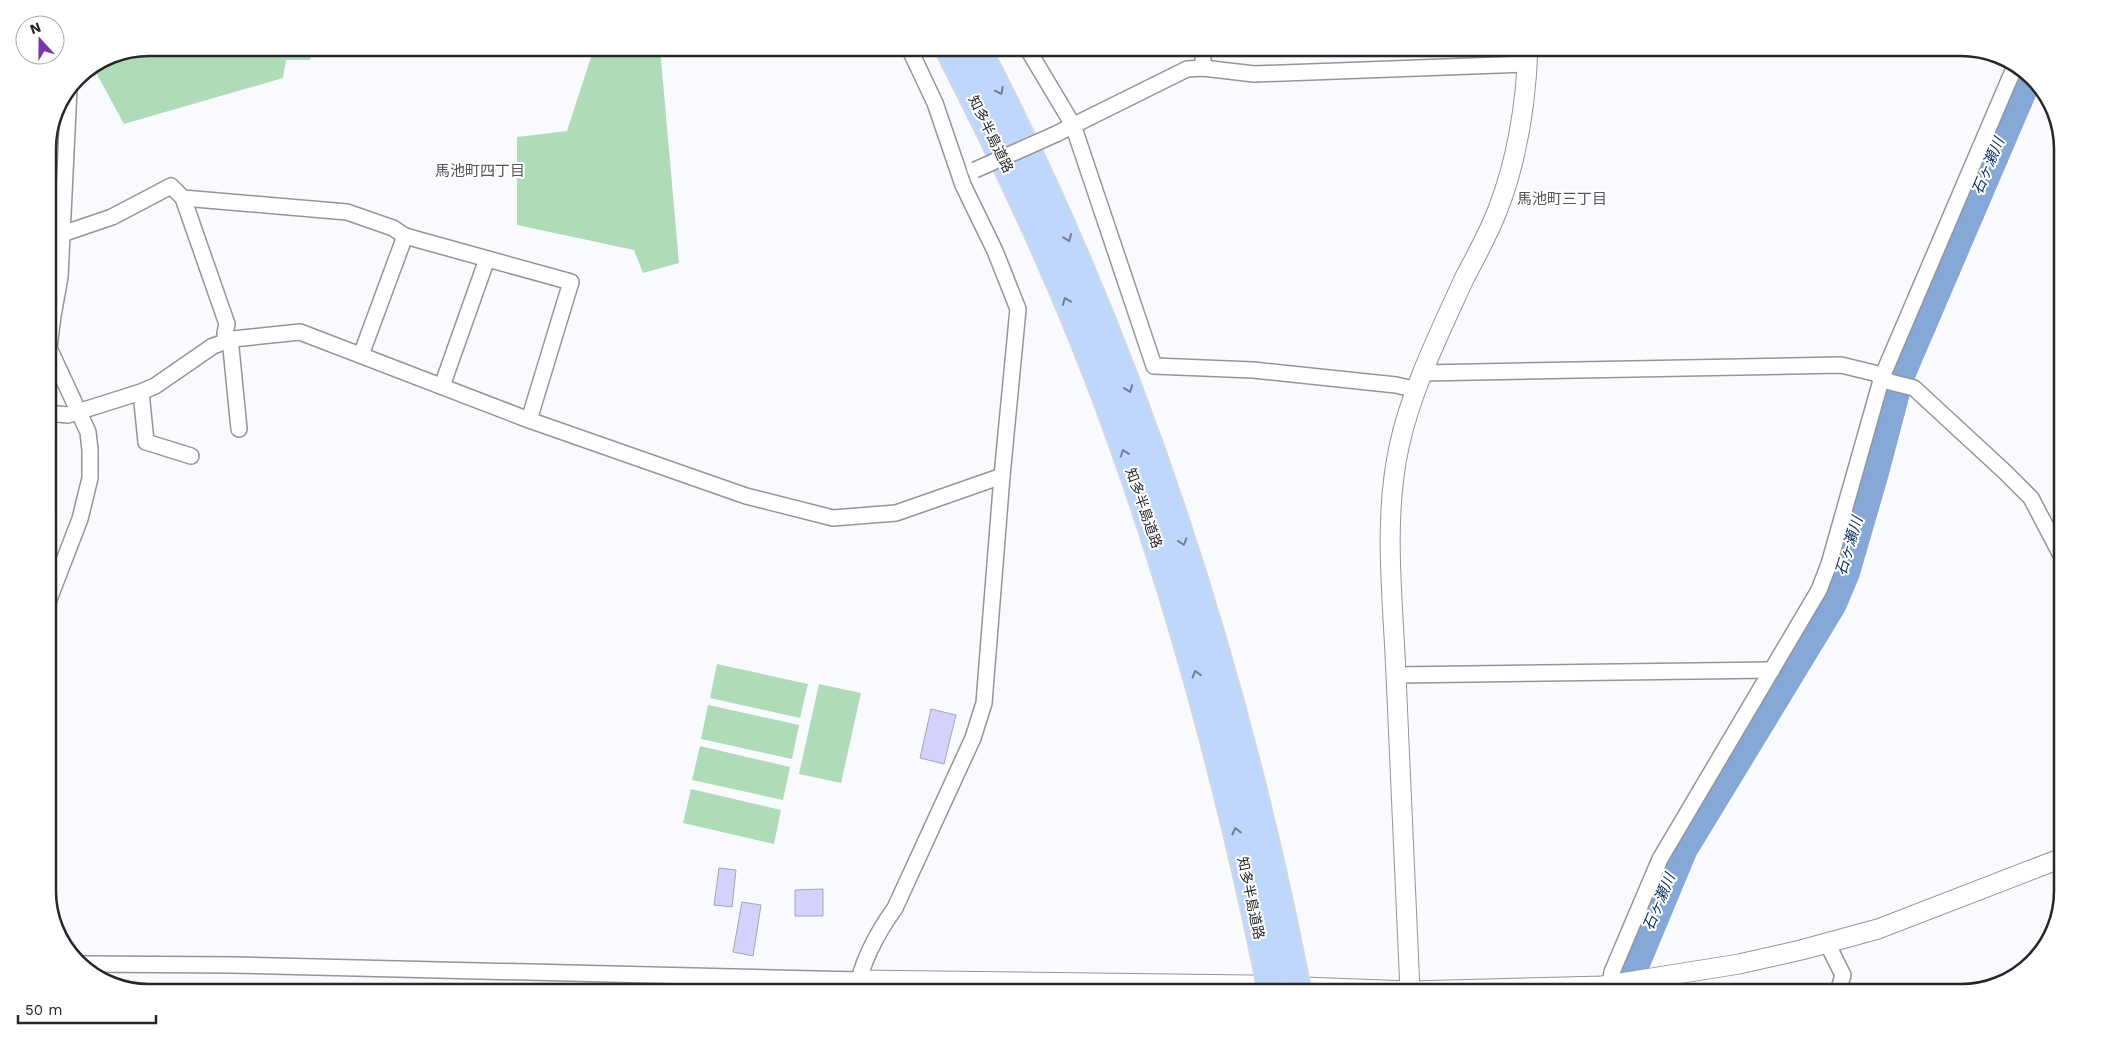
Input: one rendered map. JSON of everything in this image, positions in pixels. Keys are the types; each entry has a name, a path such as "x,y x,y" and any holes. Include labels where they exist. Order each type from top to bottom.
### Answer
{"highway":[{"name":"知多半島道路","path":"952,56 992,134 1043,245 1096,373 1155,540 1200,689 1239,842 1270,984"},
{"name":"知多半島道路","path":"981,56 1016,122 1068,236 1120,364 1180,532 1222,672 1265,839 1296,984"}],"street":[{"path":"858,984 878,931 895,908 973,738 984,703 1002,476 1018,309 995,251 963,185 934,103 913,56"},
{"path":"1032,56 1073,124 1154,366 1253,370 1396,385 1420,381 1841,365 1874,373 1914,388 2031,498 2054,542"},
{"path":"1203,56 1203,68"},
{"path":"963,185 975,170 1056,134 1187,69 1203,68 1254,74 1527,56 1519,142 1510,178 1497,213 1464,281 1420,381 1404,426 1399,448 1392,505 1391,560 1410,984"},
{"path":"1610,984 1612,972 1660,859 1819,590 1829,564 1886,379 2012,71"},
{"path":"56,299 60,277 68,104"},
{"path":"62,234 112,217 171,186 184,198 227,324 225,333 231,348 239,429"},
{"path":"184,198 347,212 393,228 406,236 571,282 529,420"},
{"path":"361,354 406,236"},
{"path":"442,386 487,259"},
{"path":"56,414 68,415 141,392 155,386 213,346 233,339 300,332 529,420 746,496 833,518 896,513 1002,476"},
{"path":"56,363 88,432 90,450 90,478 80,519 56,581"},
{"path":"141,392 146,442 191,456"},
{"path":"1396,674 1772,670"},
{"path":"1618,984 1739,964 1878,929 2054,861"},
{"path":"1828,943 1843,975 1840,984"},
{"path":"92,964 243,965 799,984"}],"green space":[{"path":"143,56 311,56 310,60 286,60 283,78 124,124 96,73 119,61"},
{"path":"591,56 661,56 679,263 643,273 634,250 517,225 517,137 567,131"},
{"path":"717,664 808,684 800,718 710,698"},
{"path":"819,684 861,693 841,783 799,774"},
{"path":"708,705 799,725 792,759 701,739"},
{"path":"700,746 790,767 783,800 692,780"},
{"path":"691,789 781,810 774,844 683,823"}],"building":[{"path":"931,709 956,715 944,764 920,758"},
{"path":"719,868 736,870 732,907 714,905"},
{"path":"823,889 823,916 795,916 795,890"},
{"path":"742,902 761,905 753,956 733,952"}],"waterway":[{"name":"石ヶ瀬川","path":"1624,984 1681,848 1830,603 1843,572 1897,377 2024,81"}],"district":[{"name":"馬池町四丁目","path":"480,171"},
{"name":"馬池町三丁目","path":"1562,199"}]}
